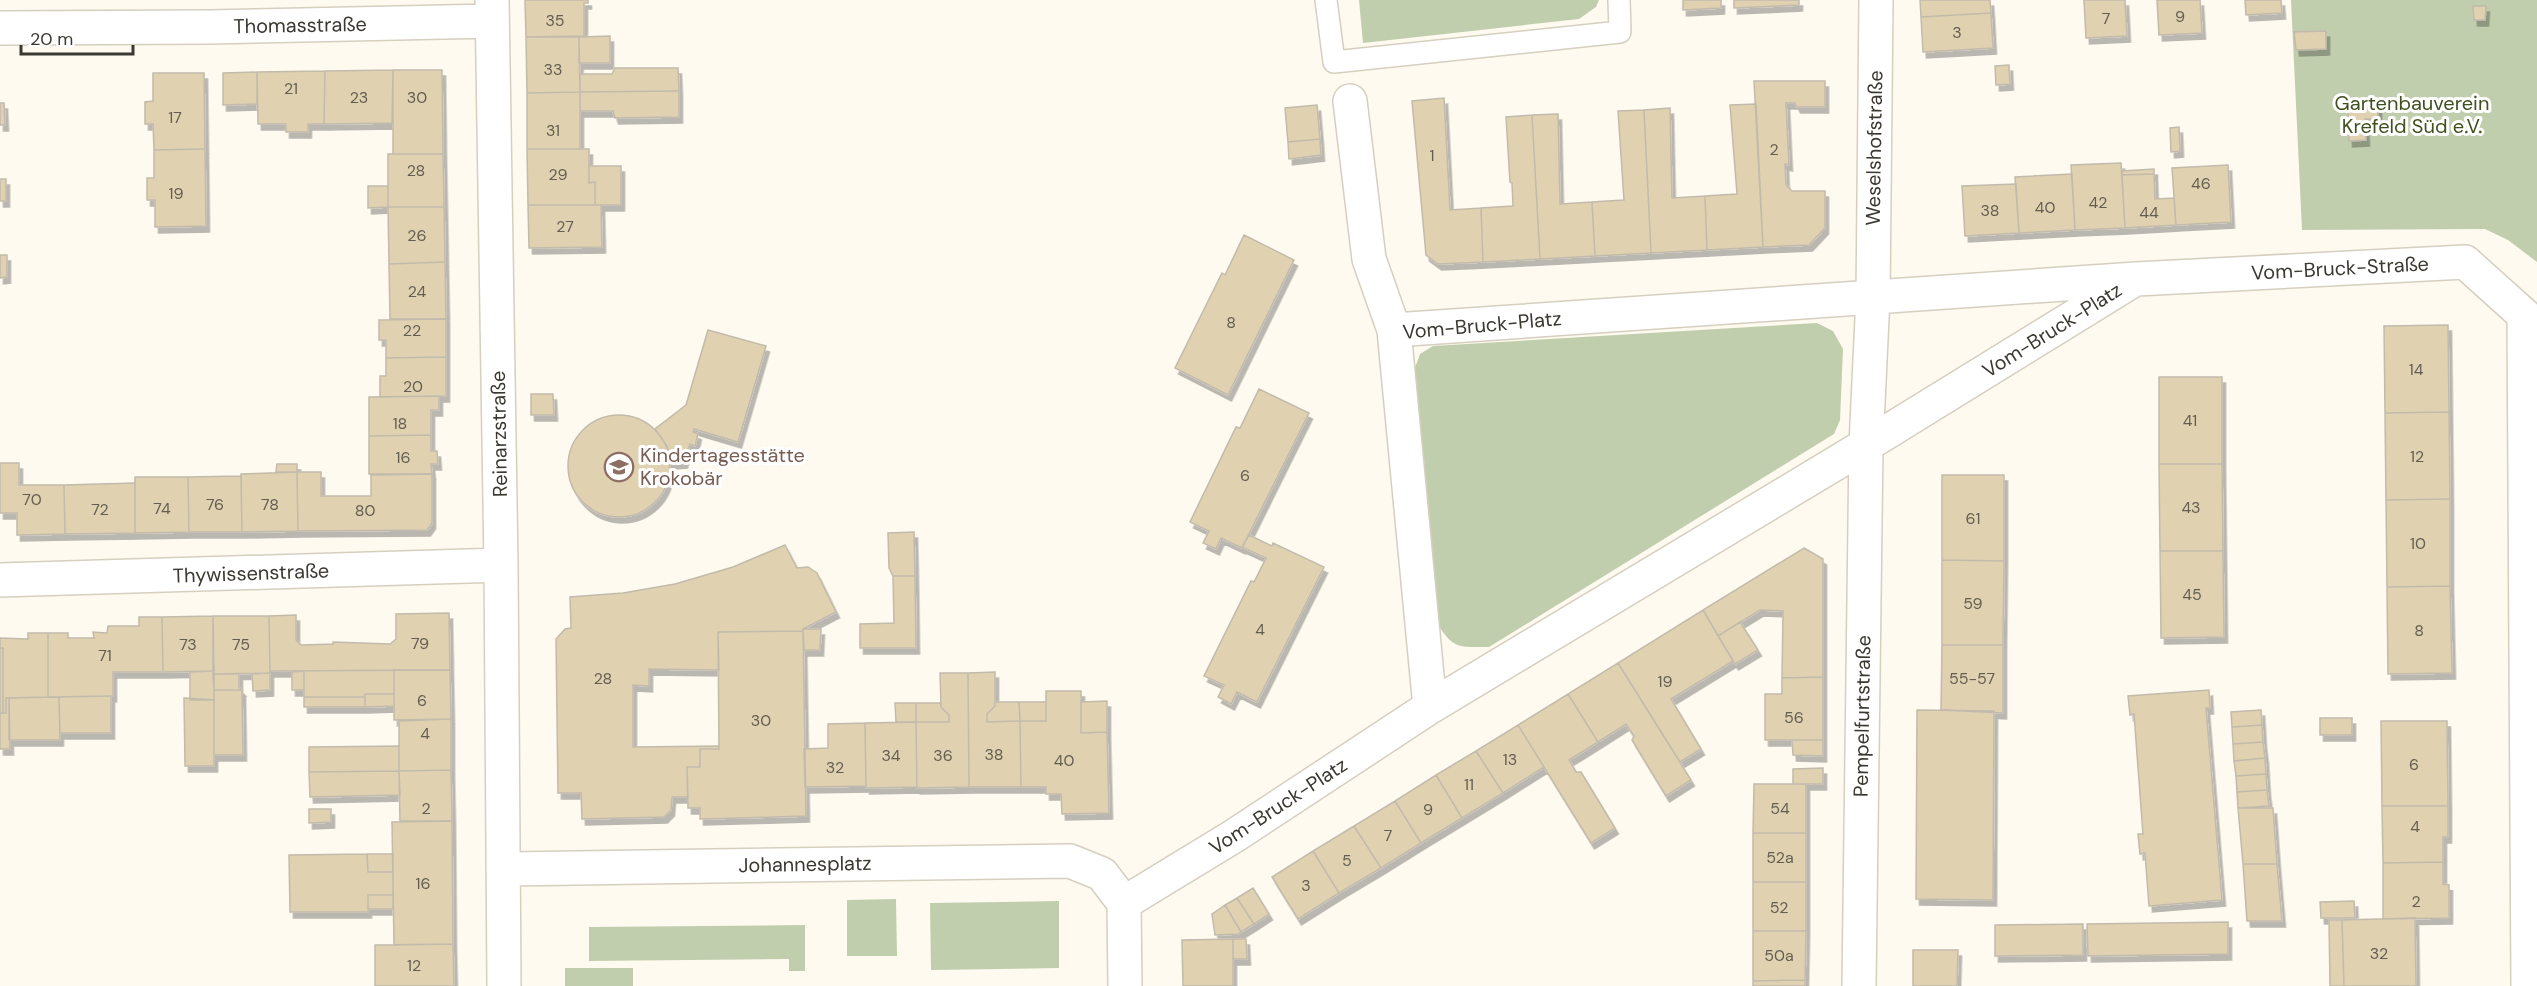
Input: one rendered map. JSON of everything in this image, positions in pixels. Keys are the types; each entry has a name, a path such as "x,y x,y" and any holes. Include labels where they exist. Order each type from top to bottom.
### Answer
{"street":[{"name":"Weselshofstraße","path":"1873,297 1876,0"},
{"name":"Thomasstraße","path":"0,28 209,27 492,11"},
{"name":"Reinarzstraße","path":"492,11 504,869"},
{"path":"1350,101 1369,259 1394,330"},
{"name":"Vom-Bruck-Straße","path":"2136,279 2465,262 2524,315 2528,986"},
{"name":"Vom-Bruck-Platz","path":"1430,707 1394,330 2136,279"},
{"name":"Vom-Bruck-Platz","path":"1124,903 1234,836 1430,707 1866,445 2136,279"},
{"path":"1866,445 1873,297"},
{"name":"Pempelfurtstraße","path":"1859,986 1866,445"},
{"name":"Thywissenstraße","path":"0,580 501,565"},
{"name":"Johannesplatz","path":"504,869 1070,861 1102,874 1124,903"},
{"path":"504,869 504,986"},
{"path":"1124,903 1125,986"}],"lane":[{"path":"1326,0 1334,62 1620,32 1619,0"}],"green space":[{"path":"1359,0 1599,0 1596,7 1579,19 1363,43"},
{"name":"Gartenbauverein Krefeld Süd e.V.","path":"2291,0 2537,0 2537,262 2508,240 2485,229 2302,230"},
{"path":"1817,323 1833,331 1843,349 1840,420 1834,434 1489,647 1462,646 1446,636 1435,620 1412,376 1420,354 1433,346"},
{"path":"896,899 897,956 847,956 847,900"},
{"path":"1059,901 1059,968 931,970 930,903"},
{"path":"805,925 805,971 789,971 789,959 589,961 589,927"},
{"path":"565,968 633,968 633,986 565,986"}],"building":[{"path":"525,0 588,0 588,3 584,3 584,36 526,37"},
{"path":"1683,0 1721,0 1721,8 1683,10"},
{"path":"1734,0 1799,0 1799,5 1734,8"},
{"path":"1920,0 1990,0 1991,13 1921,17"},
{"path":"2084,0 2125,0 2127,36 2086,38"},
{"path":"2157,0 2200,0 2202,33 2159,35"},
{"path":"2245,0 2281,0 2282,13 2246,15"},
{"path":"2473,6 2486,6 2485,20 2474,20"},
{"path":"1991,13 1993,48 1923,52 1921,17"},
{"path":"2326,31 2326,49 2296,50 2294,32"},
{"path":"610,36 610,63 579,63 579,37"},
{"path":"526,37 579,37 580,92 527,93"},
{"path":"2009,65 2010,84 1996,85 1995,66"},
{"path":"615,68 678,68 679,91 580,92 580,74 612,74"},
{"path":"393,70 392,123 324,124 325,71"},
{"path":"393,70 442,70 443,154 393,154"},
{"path":"325,71 324,124 308,124 308,132 286,132 286,124 258,124 257,72"},
{"path":"257,72 257,104 223,105 223,73"},
{"path":"153,73 204,73 205,149 154,150 153,124 145,124 145,102 153,101"},
{"path":"1754,81 1825,81 1825,107 1797,107 1795,103 1786,103 1789,165 1785,164 1786,185 1792,191 1825,191 1825,228 1809,245 1763,247"},
{"path":"679,91 679,117 615,118 613,111 580,111 580,92"},
{"path":"580,92 580,149 527,149 527,93"},
{"path":"1444,98 1450,210 1481,208 1483,262 1438,264 1426,255 1412,101"},
{"path":"2378,102 2378,119 2365,119 2366,140 2349,141 2348,103"},
{"path":"0,103 4,103 5,125 0,125"},
{"path":"1756,104 1763,247 1707,250 1705,196 1737,194 1730,105"},
{"path":"1317,105 1320,139 1288,142 1285,108"},
{"path":"1670,108 1672,198 1705,196 1707,250 1651,253 1644,110"},
{"path":"1644,110 1651,253 1595,256 1592,202 1624,200 1618,111"},
{"path":"1558,114 1560,204 1592,202 1595,256 1540,259 1532,115"},
{"path":"1532,115 1540,259 1483,262 1481,208 1513,206 1506,117"},
{"path":"2179,127 2180,151 2171,152 2170,128"},
{"path":"1320,139 1321,155 1289,159 1288,142"},
{"path":"205,149 206,226 155,227 155,200 147,200 147,178 154,178 154,150"},
{"path":"527,149 589,149 589,183 595,182 595,205 528,205"},
{"path":"388,154 443,154 444,207 388,207"},
{"path":"2121,163 2125,228 2075,230 2071,165"},
{"path":"2228,165 2231,222 2176,225 2172,168"},
{"path":"589,166 621,166 621,205 595,205 595,182 589,183"},
{"path":"2154,169 2154,174 2122,175 2122,171"},
{"path":"2072,174 2075,230 2019,233 2015,177"},
{"path":"2154,174 2155,199 2174,198 2176,225 2125,228 2122,175"},
{"path":"0,179 6,179 6,201 0,201"},
{"path":"2016,184 2019,233 1965,236 1962,186"},
{"path":"368,186 388,186 388,207 368,208"},
{"path":"528,205 601,205 602,247 529,248"},
{"path":"388,207 444,207 445,262 389,264"},
{"path":"1244,235 1294,260 1228,395 1175,368 1222,273 1225,275"},
{"path":"0,255 7,255 7,277 0,278"},
{"path":"445,262 446,319 390,319 389,264"},
{"path":"446,319 446,357 386,358 386,340 379,340 379,320"},
{"path":"2448,325 2449,412 2385,413 2384,326"},
{"path":"708,330 766,346 738,442 694,429 693,432 698,434 695,446 690,444 684,462 671,463 667,446 655,429 686,405"},
{"path":"446,357 446,396 380,397 380,376 386,376 386,358"},
{"path":"2159,377 2222,377 2222,464 2159,464"},
{"path":"1259,389 1309,413 1242,548 1221,538 1216,549 1203,543 1209,531 1190,522 1236,427 1240,428"},
{"path":"531,394 553,394 554,415 531,415"},
{"path":"439,396 439,410 431,410 431,435 369,436 369,397"},
{"path":"2449,412 2450,499 2386,500 2385,413"},
{"name":"Kindertagesstätte Krokobär","path":"619,415 639,418 648,423 662,437 667,446 670,466 667,486 662,495 648,509 639,514 619,517 599,514 590,509 576,495 571,486 568,466 571,446 576,437 590,423 599,418"},
{"path":"431,435 431,451 437,451 438,464 431,464 432,474 369,474 369,436"},
{"path":"0,463 19,463 19,485 64,485 65,534 17,535 17,513 0,513"},
{"path":"277,464 297,464 297,472 276,472"},
{"path":"2159,464 2222,464 2223,551 2160,551"},
{"path":"297,472 298,531 242,532 241,474"},
{"path":"297,472 321,472 321,496 371,496 371,475 432,474 432,523 427,530 298,531"},
{"path":"1942,475 2004,475 2004,561 1942,560"},
{"path":"241,476 242,532 189,532 188,477"},
{"path":"135,477 188,477 189,532 135,533"},
{"path":"135,483 135,533 65,534 64,485"},
{"path":"2450,499 2450,586 2387,587 2386,500"},
{"path":"914,532 915,576 893,576 889,568 888,533"},
{"path":"1249,535 1272,546 1273,543 1324,567 1257,702 1237,692 1231,704 1218,697 1224,685 1204,676 1251,581 1254,582 1266,558 1242,547"},
{"path":"785,545 797,568 808,567 817,573 836,612 803,631 718,632 719,670 649,669 649,686 633,685 633,747 719,746 719,749 700,749 700,767 687,767 688,797 672,797 671,810 664,817 582,819 581,793 558,793 556,639 565,629 571,628 570,597 623,593 675,584 733,567"},
{"path":"1804,548 1823,559 1823,677 1782,678 1783,611 1760,610 1718,636 1703,610"},
{"path":"2160,551 2223,551 2224,637 2161,638"},
{"path":"1942,560 2004,561 2003,645 1942,645"},
{"path":"893,576 915,576 916,648 860,648 860,624 894,623"},
{"path":"2450,586 2452,673 2388,674 2387,587"},
{"path":"1703,610 1733,661 1671,699 1701,749 1680,762 1618,663"},
{"path":"449,613 450,670 270,671 269,616 296,615 296,640 301,645 333,644 333,642 390,644 396,639 396,614"},
{"path":"213,616 214,671 163,672 162,617"},
{"path":"213,616 269,616 270,673 213,674"},
{"path":"139,617 162,617 163,672 113,672 113,696 48,697 48,633 68,633 68,638 94,638 93,632 107,633 108,626 139,626"},
{"path":"1740,622 1758,650 1735,664 1718,636"},
{"path":"803,629 821,629 820,650 804,650"},
{"path":"803,631 806,816 700,819 700,808 688,808 687,767 700,767 700,749 719,749 718,632"},
{"path":"28,633 48,633 48,697 6,698 6,713 3,713 3,648 0,648 0,638 28,639"},
{"path":"1942,645 2003,645 2003,713 1941,710"},
{"path":"0,648 3,648 3,713 0,713"},
{"path":"1618,663 1691,780 1666,796 1632,740 1634,736 1626,724 1598,742 1568,694"},
{"path":"394,670 450,670 451,719 394,720"},
{"path":"394,670 394,694 365,694 365,697 304,697 304,671"},
{"path":"214,671 214,700 190,700 190,672"},
{"path":"304,671 304,690 292,690 292,672"},
{"path":"995,672 995,706 987,714 987,722 1020,721 1021,787 969,787 968,673"},
{"path":"270,673 270,690 253,691 252,674"},
{"path":"940,673 968,673 969,787 917,788 916,722 949,722 949,715 941,707"},
{"path":"213,674 239,674 239,687 242,690 214,690"},
{"path":"1823,677 1823,740 1765,740 1765,694 1782,694 1782,678"},
{"path":"214,690 242,690 243,755 214,755"},
{"path":"2209,690 2210,708 2206,708 2222,900 2149,906 2145,853 2140,854 2138,834 2143,834 2134,714 2130,715 2128,696"},
{"path":"1046,691 1081,691 1081,733 1107,732 1109,813 1062,814 1061,794 1046,794 1046,787 1021,787 1020,721 1046,721"},
{"path":"365,694 394,694 394,706 365,707"},
{"path":"1568,694 1598,742 1569,760 1576,772 1581,772 1615,828 1591,843 1518,725"},
{"path":"111,696 111,733 60,733 59,697"},
{"path":"59,697 60,740 9,740 9,698"},
{"path":"304,697 365,697 365,707 304,707"},
{"path":"6,698 9,698 10,749 0,749 0,713 6,713"},
{"path":"184,698 214,700 214,766 185,766"},
{"path":"1107,701 1107,732 1081,733 1081,702"},
{"path":"995,702 1019,702 1020,721 987,722 987,714 995,706"},
{"path":"1019,702 1046,702 1046,721 1020,721"},
{"path":"895,703 916,703 916,722 896,722"},
{"path":"916,703 941,703 941,707 949,715 949,722 916,722"},
{"path":"1917,710 1994,711 1993,900 1916,899"},
{"path":"2261,710 2262,725 2232,727 2231,712"},
{"path":"2320,718 2352,718 2352,735 2320,735"},
{"path":"451,719 451,770 399,771 399,721"},
{"path":"2381,721 2447,721 2448,806 2382,806"},
{"path":"916,722 917,787 866,788 865,723"},
{"path":"865,723 866,786 805,787 804,749 828,748 828,724"},
{"path":"1518,725 1544,767 1503,793 1476,751"},
{"path":"2262,725 2263,742 2233,744 2232,727"},
{"path":"1792,740 1823,740 1823,756 1793,755"},
{"path":"2263,742 2265,758 2234,761 2233,744"},
{"path":"399,746 399,771 309,772 309,747"},
{"path":"1476,751 1503,793 1462,818 1436,775"},
{"path":"2265,758 2266,774 2236,776 2234,761"},
{"path":"1823,768 1823,784 1793,784 1793,769"},
{"path":"451,770 452,821 400,821 399,771"},
{"path":"399,771 400,795 310,797 309,772"},
{"path":"2266,774 2267,790 2237,792 2236,776"},
{"path":"1436,775 1462,818 1421,843 1395,801"},
{"path":"1754,784 1806,784 1806,833 1753,833"},
{"path":"2267,790 2269,806 2238,808 2237,792"},
{"path":"1395,801 1421,843 1381,868 1354,826"},
{"path":"2382,806 2448,806 2448,837 2443,837 2443,862 2383,863"},
{"path":"2238,808 2273,808 2277,864 2243,864"},
{"path":"309,809 331,809 331,822 309,823"},
{"path":"452,821 453,944 394,945 392,822"},
{"path":"1354,826 1381,868 1339,893 1313,851"},
{"path":"1753,833 1806,833 1806,882 1753,882"},
{"path":"1313,851 1339,893 1298,919 1272,877"},
{"path":"367,854 393,854 393,872 368,872"},
{"path":"367,854 368,872 393,872 393,895 368,895 368,912 290,912 289,855"},
{"path":"2443,862 2443,884 2449,885 2449,918 2383,919 2383,863"},
{"path":"2243,864 2277,864 2282,921 2247,921"},
{"path":"1753,882 1806,882 1806,931 1753,931"},
{"path":"1253,888 1269,914 1254,924 1237,898"},
{"path":"368,895 393,895 393,909 368,909"},
{"path":"1237,898 1254,924 1241,932 1225,905"},
{"path":"2354,901 2355,918 2321,918 2320,902"},
{"path":"1225,905 1241,932 1238,934 1215,935 1212,914"},
{"path":"2415,918 2416,986 2344,986 2342,920"},
{"path":"2329,920 2342,920 2344,986 2330,986"},
{"path":"2228,922 2228,954 2088,956 2087,924"},
{"path":"2083,924 2083,955 1995,956 1995,925"},
{"path":"1753,931 1806,931 1805,980 1753,981"},
{"path":"1233,939 1246,939 1247,959 1233,959"},
{"path":"1233,939 1233,986 1183,986 1182,940"},
{"path":"453,944 454,986 375,986 375,945"},
{"path":"1913,950 1958,950 1957,986 1913,986"},
{"path":"1805,980 1805,986 1753,986 1753,981"}],"place":[{"name":"Kindertagesstätte Krokobär","path":"619,467"}]}
